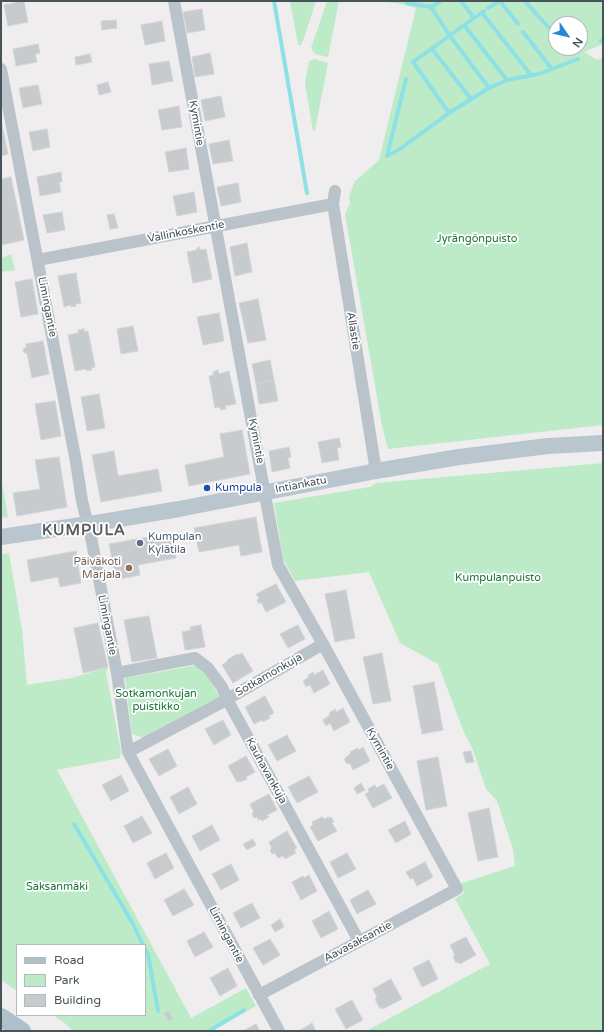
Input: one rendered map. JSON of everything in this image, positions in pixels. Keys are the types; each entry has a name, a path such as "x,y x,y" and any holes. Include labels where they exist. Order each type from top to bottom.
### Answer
{"main road":[{"path":"1,1017 22,1031"}],"street":[{"name":"Kymintie","path":"174,1 278,565 457,889"},
{"name":"Limingantie","path":"1,69 82,501 117,673 128,752 278,1031"},
{"name":"Allastie","path":"335,191 333,204 376,470"},
{"name":"Vallinkoskentie","path":"38,260 333,204"},
{"name":"Intiankatu","path":"1,537 179,509 376,470 459,457 548,446 603,443"},
{"name":"Sotkamonkuja","path":"117,673 195,658 208,668 222,687 227,699 323,644"},
{"path":"128,752 227,699"},
{"name":"Kauhavankuja","path":"227,699 359,941"},
{"name":"Aavasaksantie","path":"259,995 457,889"}],"green space":[{"path":"290,1 316,1 301,45 298,45"},
{"path":"327,1 339,1 328,57 315,54 311,48"},
{"name":"Jyrängönpuisto","path":"379,1 603,1 603,44 588,50 588,16 548,16 548,56 588,56 588,54 597,60 603,58 603,425 388,449 382,426 345,214 350,204 349,196 355,181 379,160 416,8"},
{"path":"315,59 328,63 315,130 313,131 305,83 309,61"},
{"path":"11,254 15,270 1,272 1,258"},
{"name":"Kumpulanpuisto","path":"603,463 603,1031 366,1031 490,964 455,899 464,893 459,884 515,866 513,849 497,801 486,789 473,750 463,730 438,664 400,643 369,572 295,581 283,559 274,503 370,487 376,483"},
{"path":"1,478 8,517 1,518"},
{"name":"Saksanmäki","path":"9,553 22,630 27,685 72,678 108,667 106,672 121,752 120,758 57,770 191,1018 246,988 256,1006 212,1031 73,1031 54,1016 146,1016 146,944 16,944 16,990 1,980 1,554"},
{"name":"Sotkamonkujan puistikko","path":"197,665 206,671 211,683 221,698 144,738 132,734 125,678"}],"building":[{"path":"13,1 24,1 28,22 8,26 4,5 14,3"},
{"path":"202,9 205,30 187,33 183,12"},
{"path":"116,20 117,28 102,30 101,21"},
{"path":"162,21 165,41 145,45 141,25"},
{"path":"38,44 40,53 35,54 37,62 16,66 13,49"},
{"path":"210,53 214,74 195,77 192,57"},
{"path":"90,54 92,62 76,65 75,57"},
{"path":"169,61 173,81 152,85 149,64"},
{"path":"108,82 111,92 99,95 97,85"},
{"path":"38,85 42,104 23,108 19,88"},
{"path":"221,96 225,117 205,121 201,100"},
{"path":"179,106 182,127 162,130 158,110"},
{"path":"1,120 8,154 1,156"},
{"path":"47,129 50,147 33,151 29,132"},
{"path":"229,140 233,161 213,164 209,144"},
{"path":"186,148 189,169 169,172 165,152"},
{"path":"61,172 62,182 59,182 61,192 40,196 37,177"},
{"path":"11,177 24,240 1,245 1,179"},
{"path":"238,183 241,202 221,206 217,187"},
{"path":"194,192 197,212 177,216 173,196"},
{"path":"62,212 65,230 47,233 43,215"},
{"path":"114,214 118,228 110,229 107,215"},
{"path":"247,243 252,272 235,276 230,247"},
{"path":"199,247 200,250 206,249 212,279 193,283 187,252 197,250"},
{"path":"76,273 81,303 76,304 76,306 71,307 71,305 64,307 58,276"},
{"path":"32,279 38,314 21,317 15,282"},
{"path":"258,299 266,340 248,343 239,303"},
{"path":"219,313 224,341 203,345 197,317"},
{"path":"133,326 138,351 121,354 117,329"},
{"path":"84,329 84,332 88,331 95,367 91,368 92,370 87,371 86,369 75,371 68,335 78,333 78,330"},
{"path":"43,341 49,374 32,378 27,353 24,353 23,349 26,348 26,344"},
{"path":"270,360 274,380 256,384 252,364"},
{"path":"218,370 219,374 229,371 236,404 225,406 226,409 221,410 220,407 215,408 209,376 214,375 213,372"},
{"path":"274,380 278,401 259,404 256,384"},
{"path":"99,394 105,428 87,431 81,397"},
{"path":"55,401 61,436 41,440 35,404"},
{"path":"242,430 250,474 189,486 185,465 224,457 220,434"},
{"path":"339,438 341,447 337,448 339,460 322,463 318,442"},
{"path":"289,447 291,457 288,458 290,468 272,472 269,451"},
{"path":"114,451 118,476 158,469 162,491 101,502 92,455"},
{"path":"59,457 67,507 17,516 13,493 40,489 35,460"},
{"path":"256,517 262,552 241,556 239,545 199,552 194,528"},
{"path":"171,533 176,558 138,565 140,575 116,580 109,544"},
{"path":"76,551 81,583 60,587 58,577 31,582 27,560"},
{"path":"276,584 286,602 266,612 261,602 259,604 257,600 259,598 256,594"},
{"path":"346,590 355,638 335,642 325,594"},
{"path":"149,616 157,658 132,662 124,620"},
{"path":"98,623 108,667 83,673 74,628"},
{"path":"201,625 205,647 185,650 182,632 191,630 190,627"},
{"path":"298,625 305,639 288,648 280,634"},
{"path":"242,653 253,671 233,683 222,665 237,654"},
{"path":"382,653 391,701 373,704 363,657"},
{"path":"323,670 330,684 314,693 310,685 306,687 303,681 313,672 314,675"},
{"path":"434,682 443,730 422,734 413,686"},
{"path":"265,696 274,713 269,716 270,718 263,722 262,720 254,724 245,707"},
{"path":"343,708 350,722 334,731 330,723 326,726 323,720 330,715 329,713 335,709 336,712"},
{"path":"223,720 231,735 214,745 205,729"},
{"path":"287,735 296,751 277,761 268,745"},
{"path":"363,747 370,761 353,770 350,763 347,764 344,759 351,753 350,752 358,748 359,750"},
{"path":"168,749 177,766 159,776 149,759"},
{"path":"471,751 474,762 466,763 463,752"},
{"path":"246,756 255,772 246,777 247,779 237,782 228,766"},
{"path":"438,757 447,806 426,810 417,761"},
{"path":"121,775 129,791 111,801 102,785"},
{"path":"309,776 318,792 297,803 288,787"},
{"path":"361,783 365,790 357,794 354,788"},
{"path":"384,784 392,798 373,808 365,794 369,792 368,789 375,785 376,788"},
{"path":"188,787 197,804 179,814 170,797"},
{"path":"269,794 277,810 267,815 269,817 262,821 261,819 258,820 257,817 254,818 252,813 254,812 250,804"},
{"path":"489,808 498,857 478,861 468,813"},
{"path":"142,816 152,833 133,843 124,826"},
{"path":"322,817 324,819 331,817 334,822 332,823 337,831 318,841 310,827 313,825 312,822"},
{"path":"405,821 411,834 396,843 388,830"},
{"path":"212,825 220,840 200,851 192,836"},
{"path":"287,831 297,848 294,850 296,853 285,859 283,856 278,858 275,853 272,854 270,850 272,848 269,842"},
{"path":"253,839 256,845 247,850 243,844"},
{"path":"166,853 174,868 155,879 147,863"},
{"path":"347,853 356,869 338,878 330,862"},
{"path":"425,862 433,877 417,886 413,878 410,879 406,872"},
{"path":"231,864 239,880 221,890 212,874"},
{"path":"309,875 317,891 301,900 292,882 303,876 304,878"},
{"path":"184,889 194,905 173,916 164,900"},
{"path":"368,890 376,904 357,914 350,900"},
{"path":"252,903 260,918 241,928 233,913"},
{"path":"329,911 338,929 321,938 312,921"},
{"path":"280,919 284,927 275,932 271,925"},
{"path":"204,932 213,947 195,957 187,941"},
{"path":"466,937 476,955 460,964 458,962 456,963 453,956 455,955 450,945"},
{"path":"270,939 280,955 263,965 253,948"},
{"path":"429,960 438,979 422,987 413,968"},
{"path":"228,968 237,986 220,996 210,978"},
{"path":"391,979 402,999 383,1009 382,1007 380,1009 375,999 377,997 373,989"},
{"path":"352,1000 363,1020 346,1029 335,1009"},
{"path":"168,1011 173,1019 168,1021 164,1013"},
{"path":"312,1023 316,1031 299,1031"},
{"path":"256,1024 260,1031 243,1031"}],"waterway":[{"path":"274,1 307,193"},
{"path":"431,7 441,1"},
{"path":"461,1 474,18"},
{"path":"488,8 500,1 518,24"},
{"path":"525,1 548,27"},
{"path":"407,3 431,7 450,36 489,88"},
{"path":"449,113 413,62 484,11"},
{"path":"482,13 531,75"},
{"path":"464,25 507,80"},
{"path":"523,32 552,69"},
{"path":"432,49 471,99"},
{"path":"387,156 400,149 449,113 489,88 507,80 539,74 578,59"},
{"path":"387,156 406,79"},
{"path":"74,824 133,924 143,944"},
{"path":"146,951 148,954 158,1011"},
{"path":"209,1031 244,1010"}],"place":[{"name":"Kumpula","path":"207,488"},
{"name":"Kumpulan Kylätila","path":"140,543"},
{"name":"Päiväkoti Marjala","path":"129,568"}],"district":[{"name":"KUMPULA","path":"84,531"}]}
